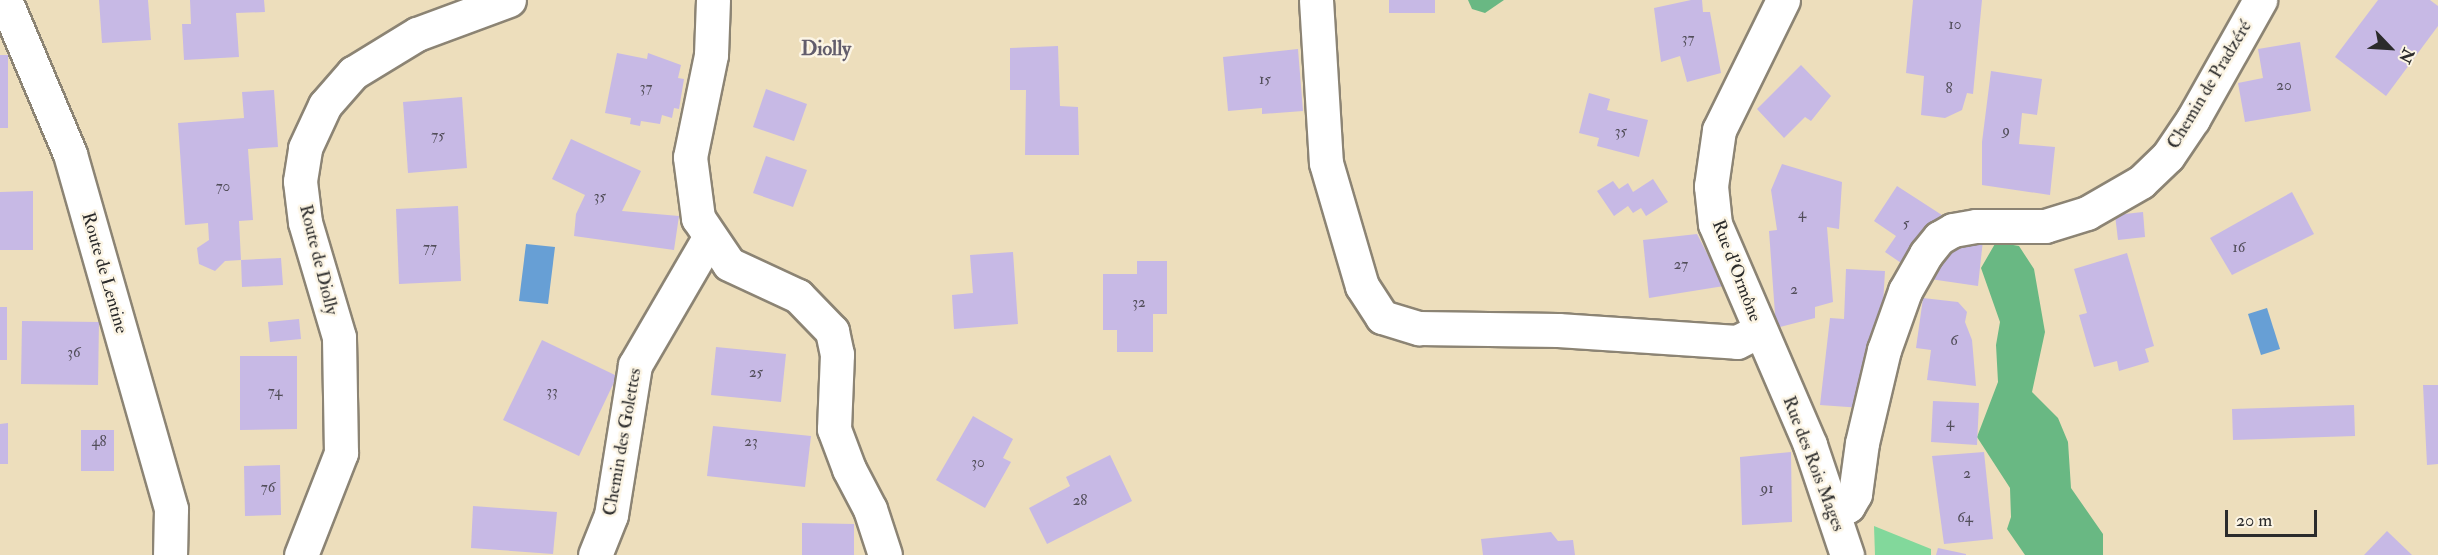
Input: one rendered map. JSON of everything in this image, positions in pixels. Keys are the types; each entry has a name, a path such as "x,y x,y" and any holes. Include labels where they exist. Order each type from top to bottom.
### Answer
{"street":[{"name":"Route de Lentine","path":"5,0 70,154 171,509 170,555"},
{"name":"Route de Diolly","path":"301,555 341,453 339,337 305,222 300,181 305,148 325,105 353,73 417,34 510,0"},
{"path":"713,0 711,55 690,157 692,193 709,238 735,269 798,296 832,331 837,354 834,429 849,470 870,509 885,555"},
{"path":"1316,0 1326,163 1362,286 1382,317 1419,328 1558,330 1737,342 1759,331"},
{"name":"Rue d'Ormône","path":"1778,373 1715,224 1711,186 1719,130 1783,0"},
{"name":"Chemin de Pradzéré","path":"1834,513 1848,506 1855,494 1862,443 1884,350 1905,291 1939,238 1953,230 1976,226 2044,226 2087,213 2141,182 2168,156 2193,119 2260,0"},
{"name":"Chemin des Golettes","path":"595,555 611,515 635,365 709,238"},
{"name":"Rue des Rois Mages","path":"1778,373 1834,513 1847,555"}],"green space":[{"path":"1468,0 1504,0 1485,13 1472,9"},
{"path":"1996,242 2019,246 2034,269 2045,332 2032,392 2058,418 2068,442 2071,488 2103,534 2103,555 2025,555 2007,529 2011,517 2010,488 1977,437 1998,382 1996,345 2000,322 1981,268"},
{"path":"1874,526 1931,549 1931,555 1875,555"}],"water":[{"path":"526,244 555,247 548,304 519,301"},
{"path":"2267,308 2280,349 2261,355 2248,314"}],"building":[{"path":"99,0 148,0 151,40 102,43"},
{"path":"190,0 264,0 265,12 236,13 239,57 184,60 182,24 191,24"},
{"path":"1389,0 1435,0 1435,13 1389,13"},
{"path":"1691,0 1702,0 1703,12 1710,12 1721,73 1687,82 1680,56 1661,62 1654,8"},
{"path":"1913,0 1982,0 1973,94 1967,93 1962,110 1945,118 1921,115 1924,76 1906,73"},
{"path":"2378,0 2430,0 2438,6 2438,26 2386,96 2335,57"},
{"path":"2300,42 2311,111 2245,122 2238,83 2263,78 2258,49"},
{"path":"1058,46 1060,106 1078,107 1079,155 1025,155 1026,90 1010,90 1010,48"},
{"path":"1298,49 1303,111 1262,114 1262,108 1228,111 1223,57"},
{"path":"617,53 647,59 648,53 681,65 678,78 684,79 679,109 674,108 672,118 662,115 660,124 641,121 640,126 630,124 631,118 605,113"},
{"path":"0,55 8,55 8,128 0,128"},
{"path":"1801,65 1831,96 1811,121 1805,117 1784,138 1757,109"},
{"path":"1991,71 2042,79 2037,115 2022,113 2019,144 2055,147 2050,195 1982,185 1982,142"},
{"path":"766,89 807,104 794,141 753,127"},
{"path":"274,90 278,147 248,149 253,220 239,221 241,260 225,261 215,271 199,264 197,248 209,240 208,223 185,225 178,123 244,118 242,92"},
{"path":"1589,93 1610,99 1607,110 1648,120 1639,157 1597,146 1599,138 1579,133"},
{"path":"462,97 467,168 408,173 403,102"},
{"path":"571,139 641,171 622,211 679,216 674,250 574,236 576,214 585,195 552,179"},
{"path":"766,156 807,170 793,207 753,193"},
{"path":"1782,164 1842,182 1839,229 1827,227 1833,302 1815,307 1815,318 1776,328 1769,231 1777,230 1771,190"},
{"path":"1653,179 1668,202 1646,216 1641,208 1633,213 1628,206 1614,216 1597,191 1613,181 1619,189 1628,183 1633,192"},
{"path":"1897,186 1945,217 1910,269 1885,252 1896,236 1874,221"},
{"path":"33,191 33,250 0,250 0,192"},
{"path":"2292,192 2314,234 2232,275 2210,238"},
{"path":"458,206 461,281 399,284 396,209"},
{"path":"2143,212 2145,237 2118,240 2115,215"},
{"path":"1697,234 1724,286 1649,298 1643,240"},
{"path":"1983,240 1978,286 1930,279 1942,248"},
{"path":"1013,252 1018,324 954,329 952,295 973,293 970,255"},
{"path":"2127,253 2154,346 2145,349 2149,362 2119,371 2117,361 2094,367 2079,315 2087,313 2074,269"},
{"path":"281,258 283,285 242,287 241,260"},
{"path":"1137,261 1167,261 1167,314 1153,314 1153,352 1117,352 1117,330 1103,330 1103,274 1137,274"},
{"path":"1846,269 1885,271 1880,355 1862,408 1820,405 1830,318 1844,319"},
{"path":"1923,298 1958,302 1967,312 1965,322 1972,340 1976,386 1927,380 1931,350 1916,348"},
{"path":"0,307 7,307 7,360 0,360"},
{"path":"299,319 301,339 270,342 268,322"},
{"path":"22,321 99,322 98,385 21,384"},
{"path":"542,340 617,376 579,456 503,420"},
{"path":"716,347 786,354 781,402 711,395"},
{"path":"240,356 297,356 297,429 240,430"},
{"path":"2423,385 2438,385 2438,464 2427,465"},
{"path":"1933,401 1979,403 1977,445 1931,442"},
{"path":"2354,405 2355,436 2233,440 2232,409"},
{"path":"973,416 1013,439 1003,458 1011,462 985,508 936,480"},
{"path":"8,423 8,464 0,464 0,424"},
{"path":"713,426 811,436 805,487 707,476"},
{"path":"81,430 114,430 114,471 81,471"},
{"path":"1791,452 1792,522 1742,525 1740,457"},
{"path":"1984,452 1993,539 1944,544 1932,456"},
{"path":"1110,455 1132,501 1047,544 1029,508 1070,486 1066,477"},
{"path":"280,465 281,515 245,516 244,466"},
{"path":"473,506 557,512 553,554 471,548"},
{"path":"802,523 854,524 854,555 802,555"},
{"path":"2387,531 2412,555 2364,555"},
{"path":"1551,532 1558,541 1573,540 1575,555 1483,555 1481,539"},
{"path":"1938,548 1966,554 1966,555 1936,555"}],"district":[{"name":"Diolly","path":"826,48"}]}
